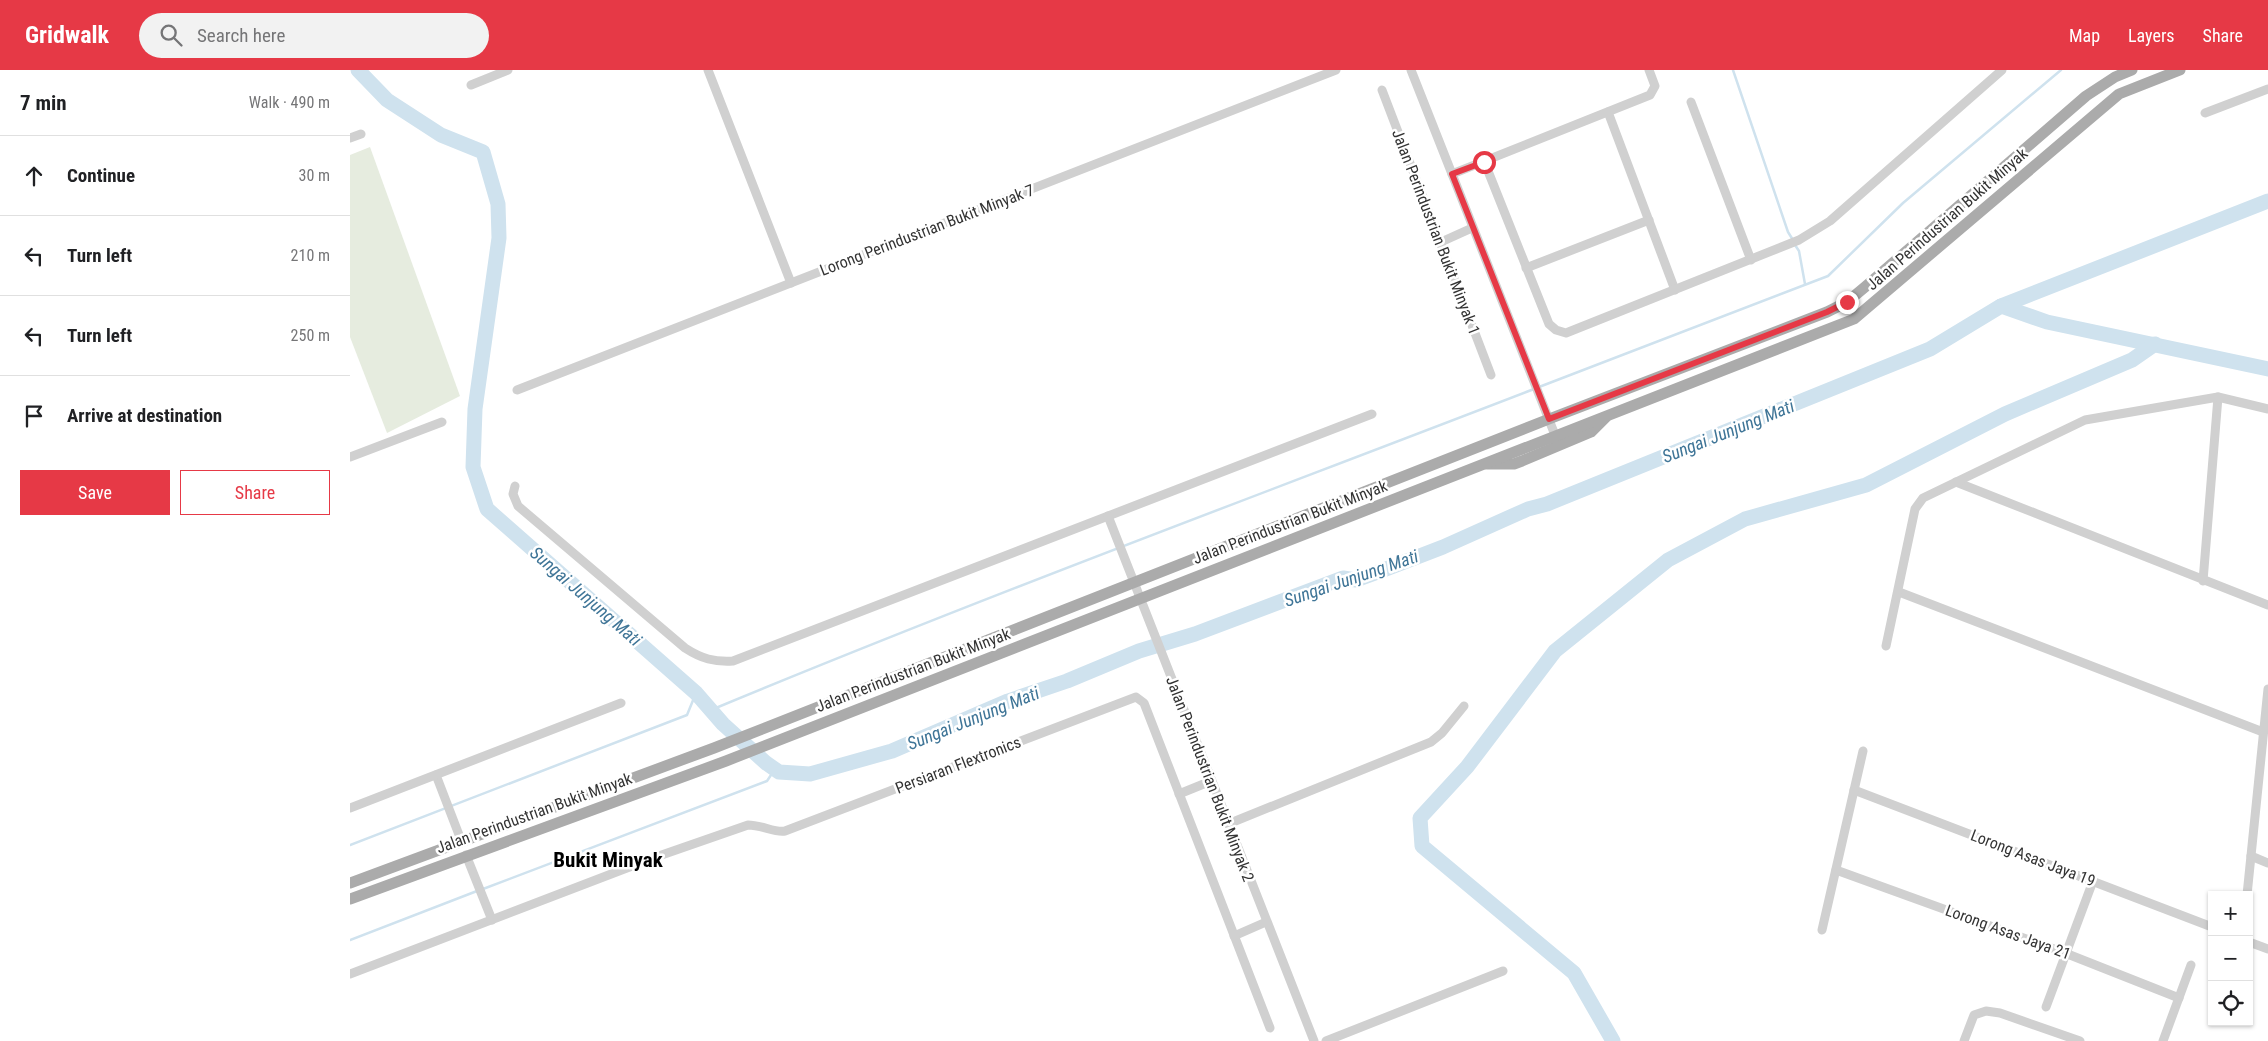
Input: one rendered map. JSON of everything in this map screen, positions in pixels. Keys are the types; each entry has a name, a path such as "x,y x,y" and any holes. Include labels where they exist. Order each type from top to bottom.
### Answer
{"main road":[{"name":"Jalan Perindustrian Bukit Minyak","path":"350,883 461,840 714,748 1549,419 1827,312 1847,302 2086,96 2115,77 2132,70"},
{"name":"Jalan Perindustrian Bukit Minyak","path":"350,899 726,761 1854,319 2119,94 2180,70"},
{"path":"1480,464 1514,464 1522,461 1591,432 1609,414"}],"street":[{"path":"471,84 508,70"},
{"path":"708,70 791,283"},
{"name":"Lorong Perindustrian Bukit Minyak 7","path":"517,390 1336,70"},
{"path":"1411,70 1555,435"},
{"path":"1452,174 1650,95 1655,86 1649,70"},
{"path":"1484,162 1549,324 1556,330 1566,332 1794,242 1830,221 2002,70"},
{"path":"2205,113 2268,88"},
{"name":"Jalan Perindustrian Bukit Minyak 1","path":"1382,90 1491,375"},
{"path":"1691,102 1751,260"},
{"path":"1608,112 1675,290"},
{"path":"350,138 361,134"},
{"path":"1526,268 1649,220"},
{"path":"1440,242 1472,228"},
{"path":"2203,581 2218,397"},
{"path":"1886,646 1899,592 1915,509 1923,498 2085,420 2218,397 2268,409"},
{"path":"515,486 513,494 518,506 685,648 704,659 716,662 733,661 1372,414"},
{"path":"350,457 442,422"},
{"path":"1956,482 2203,581 2268,605"},
{"name":"Jalan Perindustrian Bukit Minyak 2","path":"1108,516 1314,1041"},
{"path":"1899,592 2263,732"},
{"path":"2247,891 2264,777 2263,732 2268,695"},
{"name":"Persiaran Flextronics","path":"492,920 653,858 748,825 759,825 780,832 1136,697 1144,704 1179,794"},
{"path":"350,808 621,702"},
{"path":"1228,824 1430,742 1442,733 1464,706"},
{"path":"1822,930 1863,751"},
{"path":"436,775 461,840"},
{"path":"1211,781 1179,794 1270,1028"},
{"name":"Lorong Asas Jaya 19","path":"1854,790 2208,925"},
{"path":"350,974 492,920 466,855"},
{"path":"2251,856 2268,863"},
{"name":"Lorong Asas Jaya 21","path":"1836,870 2066,953 2179,998"},
{"path":"2046,1006 2093,880"},
{"path":"1234,936 1266,922"},
{"path":"2253,943 2268,949"},
{"path":"2163,1041 2191,965"},
{"path":"1326,1041 1503,971"},
{"path":"1964,1041 1974,1016 1986,1011 2000,1013 2080,1041"}],"shaded area":[{"path":"370,147 460,396 387,433 350,337 350,155"}],"waterway":[{"name":"Sungai Junjung Mati","path":"358,70 387,100 441,135 483,152 498,204 499,238 475,409 473,467 487,509 696,693 723,724 766,763 779,772 810,774 892,751 1008,701 1067,681 1139,651 1195,634 1343,578 1356,580 1386,569 1443,547 1528,509 1547,504 1930,349 2001,306 2268,201"},
{"path":"1733,70 1788,232 1793,240"},
{"path":"1539,387 1828,276 1903,203 2061,70"},
{"path":"1795,245 1799,251 1805,284"},
{"path":"2001,306 2047,322 2268,369"},
{"path":"1613,1041 1574,973 1422,846 1420,818 1467,767 1555,651 1668,560 1745,519 1866,485 2005,414 2132,360 2155,344"},
{"path":"711,710 1018,587 1534,389"},
{"path":"350,845 687,715 696,693"},
{"path":"483,889 767,781 775,769"},
{"path":"350,940 477,891"}],"district":[{"name":"Bukit Minyak","path":"608,860"}],"route":[{"path":"1484,162 1452,174 1549,419 1827,312 1847,302"}]}
